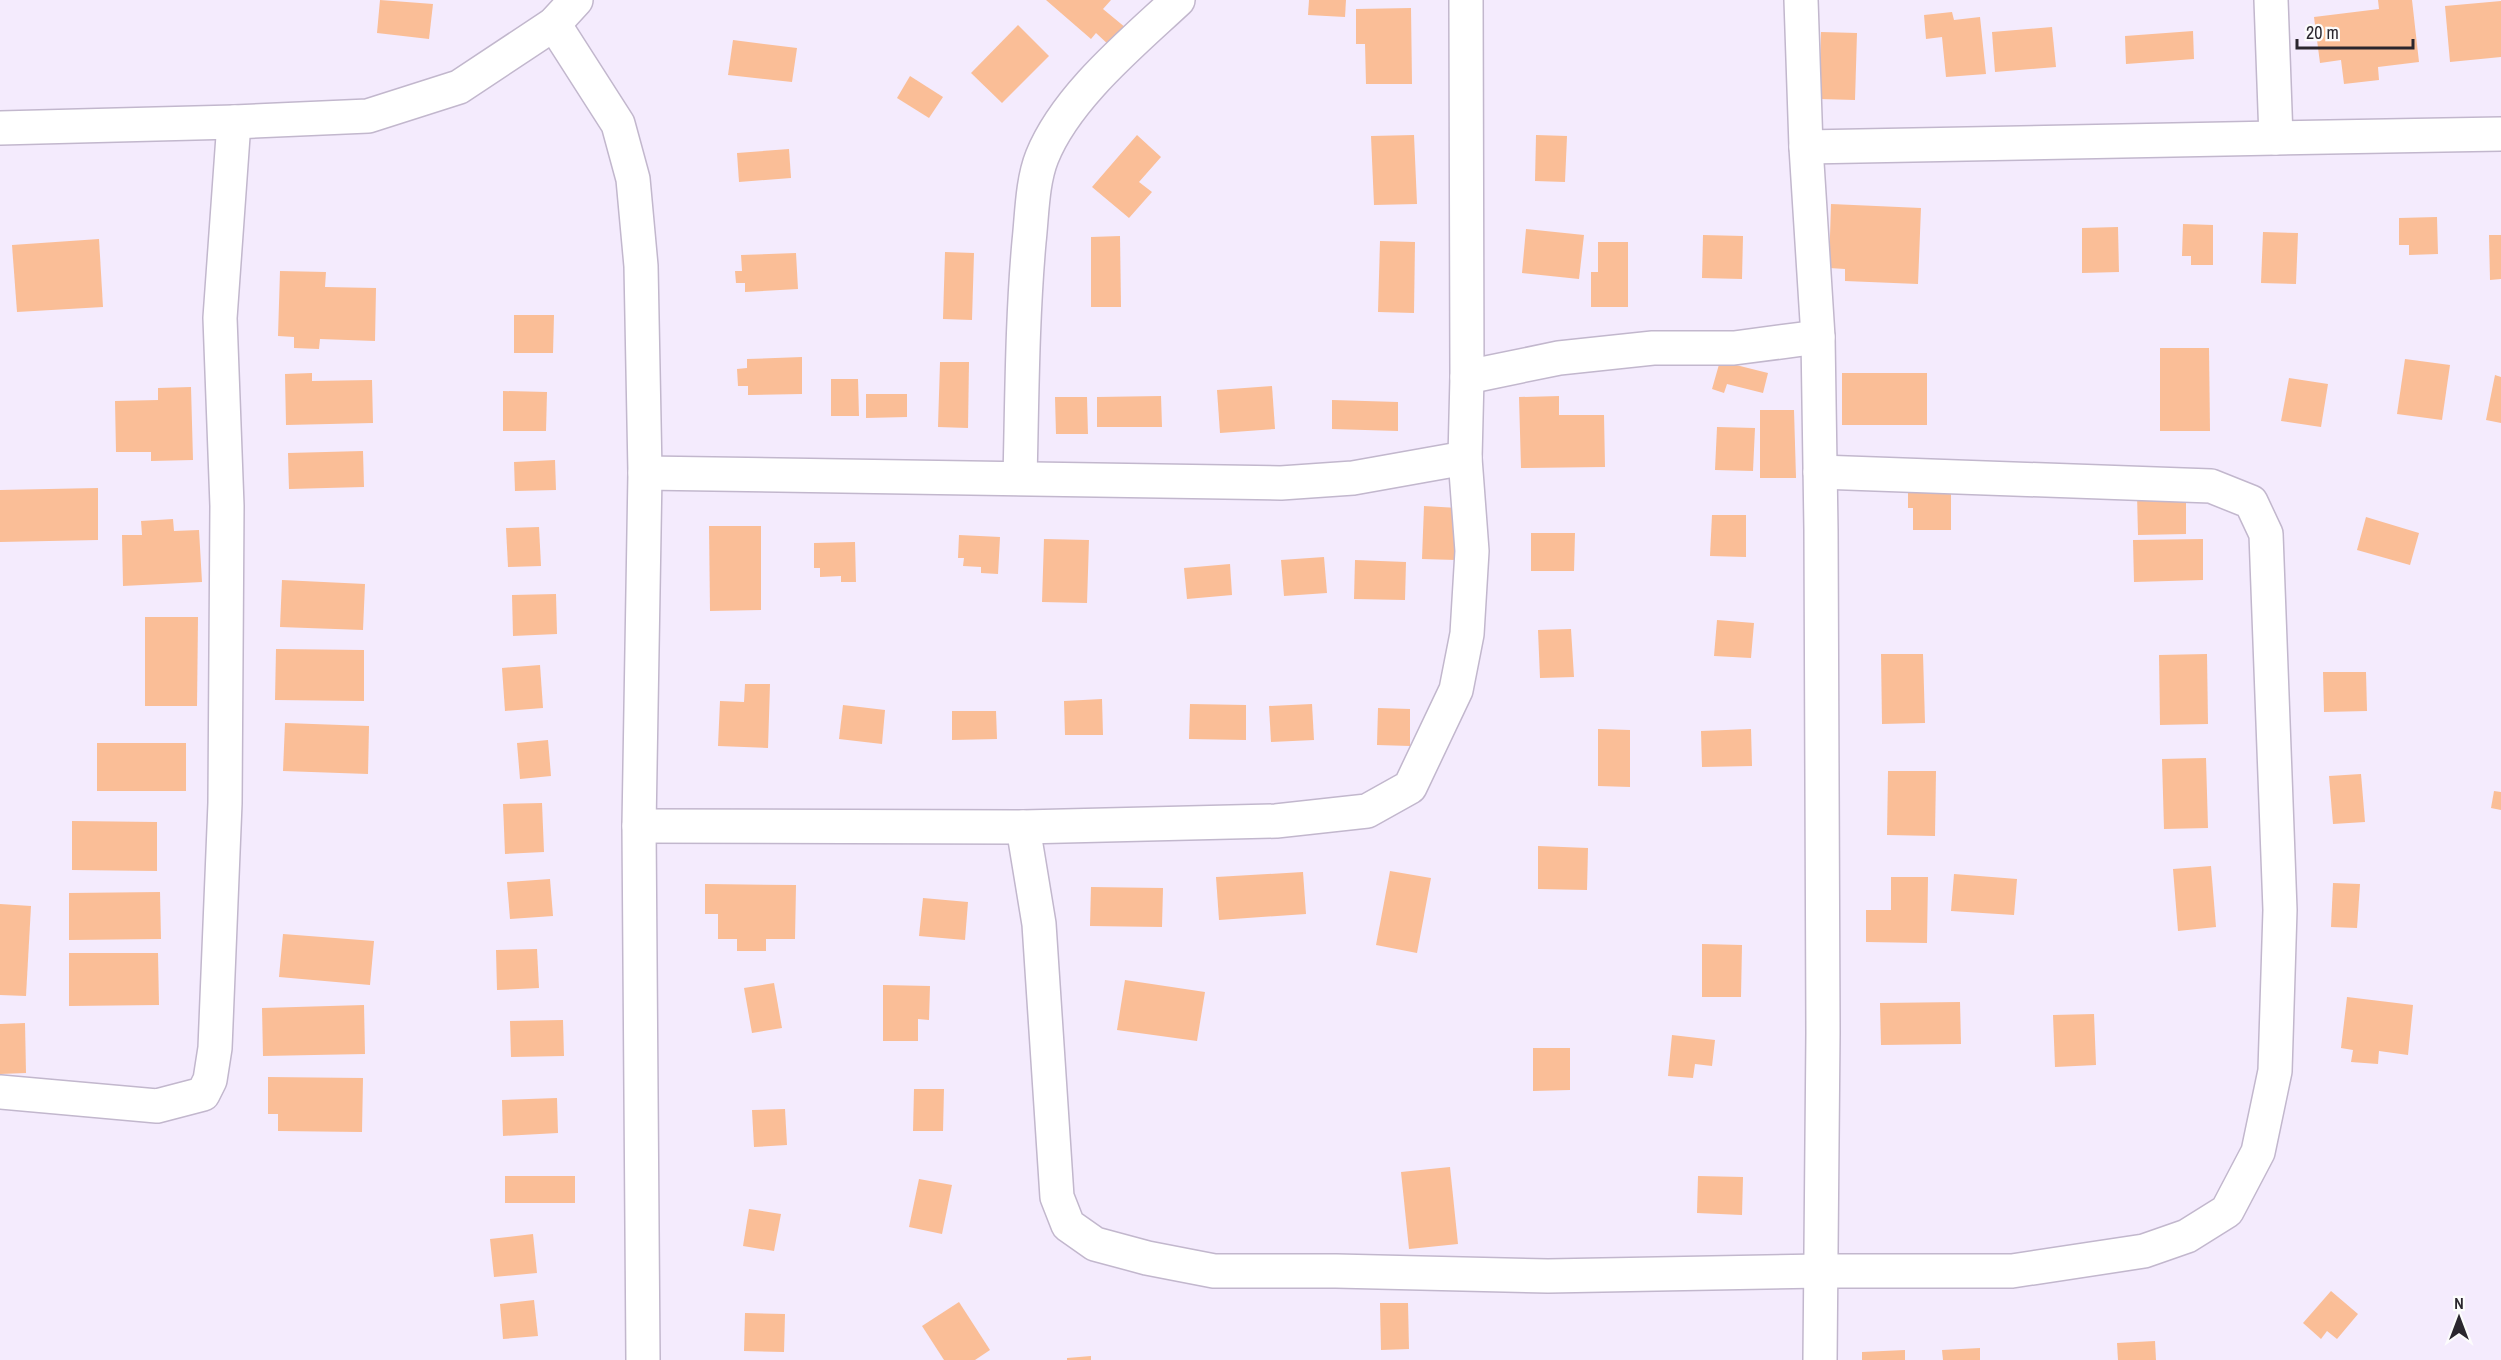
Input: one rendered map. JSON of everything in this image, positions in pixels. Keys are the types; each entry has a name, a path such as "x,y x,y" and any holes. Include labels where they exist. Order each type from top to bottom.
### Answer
{"street":[{"path":"0,128 368,116 459,87 554,24 576,0"},
{"path":"1020,478 1023,308 1033,199 1042,157 1063,120 1111,62 1178,0"},
{"path":"639,826 1023,827 1276,821 1367,811 1410,787 1456,690 1467,634 1472,551 1465,458 1467,377 1466,0"},
{"path":"1801,0 1806,147 1818,337 1820,472 1823,1021 1820,1360"},
{"path":"2271,0 2276,138"},
{"path":"554,24 618,124 633,179 641,266 645,473 639,826 643,1360"},
{"path":"0,1092 158,1106 203,1094 210,1080 215,1048 225,803 227,506 220,318 234,122"},
{"path":"1806,147 2501,134"},
{"path":"1467,377 1558,358 1653,348 1734,348 1818,337"},
{"path":"645,473 1281,483 1353,478 1465,458"},
{"path":"1023,827 1039,924 1058,1197 1068,1225 1095,1244 1147,1258 1214,1271 1336,1271 1548,1276 1821,1271 2012,1271 2144,1251 2187,1236 2227,1211 2258,1152 2274,1071 2280,910 2266,534 2251,502 2211,486 1820,472"}],"building":[{"path":"380,0 433,4 429,39 377,33"},
{"path":"1046,0 1111,0 1103,9 1126,28 1110,46 1096,33 1091,39"},
{"path":"1309,0 1346,0 1345,17 1308,15"},
{"path":"2378,0 2412,0 2419,62 2378,67 2379,80 2344,84 2341,60 2320,63 2314,17 2379,9"},
{"path":"2501,1 2501,57 2450,62 2445,6"},
{"path":"1411,8 1412,84 1366,84 1365,44 1356,44 1356,9"},
{"path":"1952,12 1954,20 1980,17 1986,74 1946,77 1942,37 1926,39 1924,15"},
{"path":"1018,25 1049,56 1002,103 971,73"},
{"path":"2052,27 2056,67 1995,72 1992,32"},
{"path":"2193,31 2194,59 2126,64 2125,36"},
{"path":"1821,32 1857,33 1855,100 1819,99"},
{"path":"733,40 797,48 792,82 728,75"},
{"path":"910,76 943,97 929,118 897,98"},
{"path":"1137,135 1161,157 1139,182 1152,192 1129,218 1092,187"},
{"path":"1414,135 1417,204 1374,205 1371,136"},
{"path":"1536,135 1567,136 1565,182 1535,181"},
{"path":"789,149 791,178 739,182 737,153"},
{"path":"1831,204 1921,208 1918,284 1845,281 1845,269 1829,268"},
{"path":"2437,217 2438,254 2409,255 2409,245 2399,245 2399,218"},
{"path":"2183,224 2213,225 2213,265 2191,265 2191,256 2182,256"},
{"path":"2118,227 2119,272 2082,273 2082,228"},
{"path":"1526,229 1584,235 1579,279 1522,273"},
{"path":"2263,232 2298,233 2296,284 2261,283"},
{"path":"1703,235 1743,236 1742,279 1702,278"},
{"path":"2489,235 2501,235 2501,279 2490,280"},
{"path":"1120,236 1121,307 1091,307 1091,237"},
{"path":"99,239 103,307 17,312 12,245"},
{"path":"1380,241 1415,242 1414,313 1378,312"},
{"path":"1598,242 1628,242 1628,307 1591,307 1591,272 1598,272"},
{"path":"945,252 974,253 972,320 943,319"},
{"path":"796,253 798,289 745,292 745,283 736,283 735,271 742,271 741,255"},
{"path":"280,271 326,272 325,287 376,288 375,341 320,339 319,349 294,348 294,337 278,336"},
{"path":"514,315 554,315 553,353 514,353"},
{"path":"2160,348 2209,348 2210,431 2160,431"},
{"path":"802,357 802,394 748,395 748,386 738,386 737,369 747,368 747,359"},
{"path":"2405,359 2450,365 2442,420 2397,414"},
{"path":"1720,361 1768,373 1763,393 1727,384 1724,393 1712,389"},
{"path":"940,362 969,362 968,428 938,427"},
{"path":"312,373 312,381 372,380 373,423 286,425 285,374"},
{"path":"1842,373 1927,373 1927,425 1842,425"},
{"path":"2495,375 2501,377 2501,423 2486,420"},
{"path":"2289,378 2328,384 2321,427 2281,421"},
{"path":"831,379 858,379 859,416 831,416"},
{"path":"1272,386 1275,429 1220,433 1217,390"},
{"path":"191,387 193,460 151,461 151,452 116,452 115,401 158,400 158,388"},
{"path":"503,391 547,392 546,431 503,431"},
{"path":"866,394 907,394 907,417 866,418"},
{"path":"1161,396 1162,427 1097,427 1097,397"},
{"path":"1559,396 1559,415 1604,415 1605,467 1521,468 1519,397"},
{"path":"1055,397 1087,397 1088,434 1056,434"},
{"path":"1332,400 1398,402 1398,431 1332,429"},
{"path":"1760,410 1794,410 1796,478 1760,478"},
{"path":"1717,427 1755,428 1753,471 1715,470"},
{"path":"363,451 364,487 289,489 288,453"},
{"path":"555,460 556,490 515,491 514,462"},
{"path":"1951,485 1951,530 1913,530 1913,508 1908,508 1908,486"},
{"path":"98,488 98,540 0,542 0,490"},
{"path":"2186,493 2186,534 2138,535 2137,494"},
{"path":"1424,506 1458,508 1456,560 1422,559"},
{"path":"1712,515 1746,515 1746,557 1710,556"},
{"path":"2366,517 2419,533 2410,565 2357,550"},
{"path":"173,519 174,531 199,530 202,582 123,586 122,535 142,535 141,521"},
{"path":"709,526 761,526 761,610 710,611"},
{"path":"539,527 541,566 508,567 506,528"},
{"path":"1531,533 1575,533 1574,571 1531,571"},
{"path":"959,535 1000,537 998,574 981,573 981,567 963,566 964,558 958,558"},
{"path":"1044,539 1089,540 1087,603 1042,602"},
{"path":"2203,539 2203,580 2134,582 2133,540"},
{"path":"855,542 856,582 841,582 841,576 820,577 820,568 814,568 814,543"},
{"path":"1324,557 1327,593 1284,596 1281,560"},
{"path":"1355,560 1406,562 1405,600 1354,599"},
{"path":"1230,564 1232,595 1187,599 1184,568"},
{"path":"282,580 365,584 363,630 280,627"},
{"path":"556,594 557,634 513,636 512,595"},
{"path":"145,617 198,617 197,706 145,706"},
{"path":"1717,620 1754,623 1751,658 1714,656"},
{"path":"1571,629 1574,677 1540,678 1538,630"},
{"path":"276,649 364,650 364,701 275,700"},
{"path":"1881,654 1923,654 1925,723 1882,724"},
{"path":"2207,654 2208,724 2160,725 2159,655"},
{"path":"540,665 543,708 505,711 502,668"},
{"path":"2323,672 2366,672 2367,711 2324,712"},
{"path":"745,684 770,684 768,748 718,746 720,701 744,702"},
{"path":"1102,699 1103,735 1065,735 1064,701"},
{"path":"1190,704 1246,705 1246,740 1189,739"},
{"path":"1312,704 1314,740 1271,742 1269,706"},
{"path":"843,705 885,710 882,744 839,739"},
{"path":"1378,708 1410,709 1410,746 1377,745"},
{"path":"952,711 996,711 997,739 952,740"},
{"path":"285,723 369,726 368,774 283,771"},
{"path":"1598,729 1630,730 1630,787 1598,786"},
{"path":"1751,729 1752,766 1702,767 1701,731"},
{"path":"548,740 551,776 520,779 517,743"},
{"path":"97,743 186,743 186,791 97,791"},
{"path":"2206,758 2208,828 2164,829 2162,759"},
{"path":"1888,771 1936,771 1935,836 1887,835"},
{"path":"2361,774 2365,822 2333,824 2329,776"},
{"path":"2494,791 2501,792 2501,810 2491,808"},
{"path":"542,803 544,852 505,854 503,804"},
{"path":"72,821 157,822 157,871 72,870"},
{"path":"1538,846 1588,848 1587,890 1538,889"},
{"path":"2211,866 2216,927 2178,931 2173,869"},
{"path":"1390,871 1431,878 1417,953 1376,945"},
{"path":"1303,872 1306,914 1219,920 1216,877"},
{"path":"1954,874 2017,879 2014,915 1951,911"},
{"path":"1891,877 1928,877 1927,943 1866,942 1866,910 1891,910"},
{"path":"550,879 553,916 510,919 507,882"},
{"path":"2333,883 2360,884 2357,928 2331,927"},
{"path":"705,884 796,885 795,939 766,939 766,951 737,951 737,939 718,939 718,914 705,914"},
{"path":"1091,887 1163,888 1162,927 1090,926"},
{"path":"160,892 161,939 69,940 69,893"},
{"path":"923,898 968,902 965,940 919,936"},
{"path":"0,904 31,906 26,996 0,995"},
{"path":"283,934 374,941 370,985 279,977"},
{"path":"1702,944 1742,945 1741,997 1702,997"},
{"path":"537,949 539,988 497,990 496,950"},
{"path":"69,953 158,953 159,1005 69,1006"},
{"path":"1125,980 1205,992 1197,1041 1117,1030"},
{"path":"774,983 782,1028 752,1033 744,988"},
{"path":"883,985 930,986 929,1020 918,1019 918,1041 883,1041"},
{"path":"2347,997 2413,1005 2408,1055 2379,1051 2378,1064 2351,1062 2353,1050 2341,1048"},
{"path":"1960,1002 1961,1044 1881,1045 1880,1003"},
{"path":"364,1005 365,1054 263,1056 262,1008"},
{"path":"2094,1014 2096,1065 2055,1067 2053,1015"},
{"path":"563,1020 564,1056 511,1057 510,1021"},
{"path":"25,1023 26,1073 0,1074 0,1024"},
{"path":"1672,1035 1715,1040 1712,1066 1695,1064 1693,1078 1668,1076"},
{"path":"1533,1048 1570,1048 1570,1090 1533,1091"},
{"path":"268,1077 363,1078 362,1132 278,1131 278,1114 268,1114"},
{"path":"914,1089 944,1089 943,1131 913,1131"},
{"path":"557,1098 558,1133 503,1136 502,1100"},
{"path":"785,1109 787,1145 754,1147 752,1110"},
{"path":"1450,1167 1458,1244 1409,1249 1401,1172"},
{"path":"505,1176 575,1176 575,1203 505,1203"},
{"path":"1698,1176 1743,1177 1742,1215 1697,1213"},
{"path":"919,1179 952,1185 942,1234 909,1227"},
{"path":"749,1209 781,1214 774,1251 743,1246"},
{"path":"533,1234 537,1273 494,1277 490,1239"},
{"path":"2331,1291 2358,1314 2337,1339 2327,1331 2321,1339 2303,1323"},
{"path":"534,1300 538,1336 503,1339 500,1304"},
{"path":"959,1302 990,1350 975,1360 944,1360 922,1326"},
{"path":"1380,1303 1408,1303 1409,1349 1381,1350"},
{"path":"745,1313 785,1314 784,1352 744,1351"},
{"path":"2155,1341 2156,1360 2118,1360 2117,1343"},
{"path":"1980,1348 1980,1360 1943,1360 1942,1350"},
{"path":"1905,1350 1905,1360 1862,1360 1862,1352"},
{"path":"1091,1356 1091,1360 1067,1360 1067,1358"}]}
